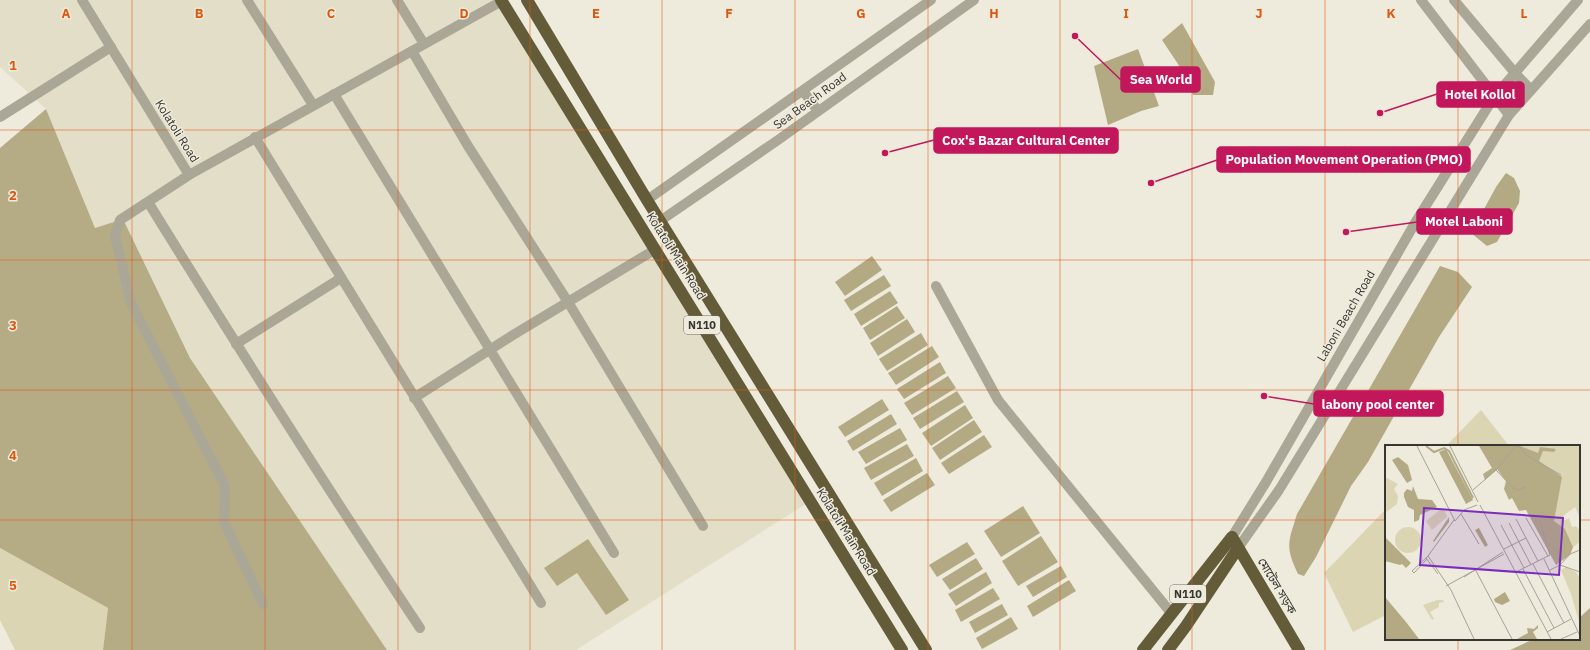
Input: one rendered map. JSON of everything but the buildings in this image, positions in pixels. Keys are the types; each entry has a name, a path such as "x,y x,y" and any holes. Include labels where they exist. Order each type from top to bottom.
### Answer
{"highway":[{"name":"Kolatoli Main Road","path":"502,0 902,650"},
{"name":"Kolatoli Main Road","path":"527,0 660,221 926,650"},
{"name":"মোটেল সড়ক","path":"1232,537 1299,650"},
{"name":"Laboni Beach Road","path":"1143,650 1232,537"},
{"path":"841,550 858,540"},
{"name":"N110","path":"1168,650 1186,626 1238,548"}],"street":[{"name":"Kolatoli Road","path":"82,0 189,175 502,0"},
{"path":"247,0 313,105"},
{"path":"397,0 424,44"},
{"name":"Sea Beach Road","path":"648,200 803,92 931,0"},
{"name":"Sea Beach Road","path":"660,221 818,111 963,3 974,0"},
{"path":"1421,0 1509,115"},
{"path":"1454,0 1530,90"},
{"name":"Laboni Beach Road","path":"1232,537 1270,476 1415,223 1494,97 1578,0"},
{"path":"1238,548 1279,490 1509,115 1590,24"},
{"path":"1,119 110,47"},
{"path":"412,51 468,146 568,302 703,526"},
{"path":"803,92 818,111"},
{"path":"334,94 614,553"},
{"path":"255,137 541,603"},
{"path":"189,175 120,220 115,236 131,303 225,486 224,522 263,604"},
{"path":"148,202 236,344 360,538 420,628"},
{"path":"414,398 489,350 656,249"},
{"path":"236,344 341,278"},
{"path":"936,286 998,400 1172,614"}],"shaded area":[{"path":"0,0 505,0 812,500 576,650 387,650 190,358 123,219 95,228 46,109 0,67"},
{"path":"1182,23 1215,82 1213,95 1193,95 1178,64 1162,40"},
{"path":"1138,49 1159,106 1141,111 1108,125 1094,66"},
{"path":"46,109 95,228 123,219 190,358 387,650 103,650 108,608 0,548 0,148"},
{"path":"1506,173 1514,178 1520,191 1519,203 1497,242 1487,246 1471,233 1496,187"},
{"path":"872,256 882,270 845,296 835,282"},
{"path":"1440,266 1458,272 1472,287 1439,337 1368,462 1351,486 1316,557 1304,576 1298,574 1291,557 1289,544 1297,514"},
{"path":"884,275 891,286 851,311 844,300"},
{"path":"890,291 898,303 861,326 854,314"},
{"path":"897,306 905,318 870,340 863,328"},
{"path":"907,319 915,332 878,356 870,343"},
{"path":"921,333 928,345 887,371 879,359"},
{"path":"932,346 939,357 896,385 888,373"},
{"path":"940,362 946,373 904,399 897,389"},
{"path":"948,376 956,388 912,415 904,403"},
{"path":"957,391 964,402 920,429 913,418"},
{"path":"882,399 889,410 845,437 838,427"},
{"path":"965,405 973,418 931,446 922,433"},
{"path":"1481,410 1508,445 1447,445"},
{"path":"891,414 897,424 853,451 847,441"},
{"path":"974,420 982,432 940,460 932,448"},
{"path":"900,428 907,440 866,464 858,452"},
{"path":"984,435 992,447 949,474 941,463"},
{"path":"907,444 914,456 871,480 864,468"},
{"path":"916,458 923,471 882,496 874,483"},
{"path":"927,473 935,485 891,512 883,500"},
{"path":"1023,506 1040,533 1001,557 984,531"},
{"path":"1385,510 1385,618 1384,616 1353,632 1324,573"},
{"path":"1041,536 1058,562 1018,586 1002,561"},
{"path":"588,539 629,600 606,615 577,573 557,586 544,568"},
{"path":"967,542 975,554 937,577 929,565"},
{"path":"0,548 108,608 103,650 15,650 0,620"},
{"path":"976,558 983,569 950,590 942,579"},
{"path":"1061,566 1067,577 1033,597 1026,586"},
{"path":"986,572 992,583 956,606 948,594"},
{"path":"1069,580 1076,591 1033,617 1027,606"},
{"path":"993,588 1000,599 961,622 955,610"},
{"path":"1002,604 1008,615 975,633 969,622"},
{"path":"1590,608 1590,650 1510,650 1532,640 1580,640 1580,617"},
{"path":"1011,617 1018,629 982,649 976,638"}],"place":[{"name":"Sea World","path":"1075,36"},
{"name":"Hotel Kollol","path":"1380,113"},
{"name":"Cox's Bazar Cultural Center","path":"885,153"},
{"name":"Population Movement Operation (PMO)","path":"1151,183"},
{"name":"Motel Laboni","path":"1346,232"},
{"name":"labony pool center","path":"1264,396"}]}
